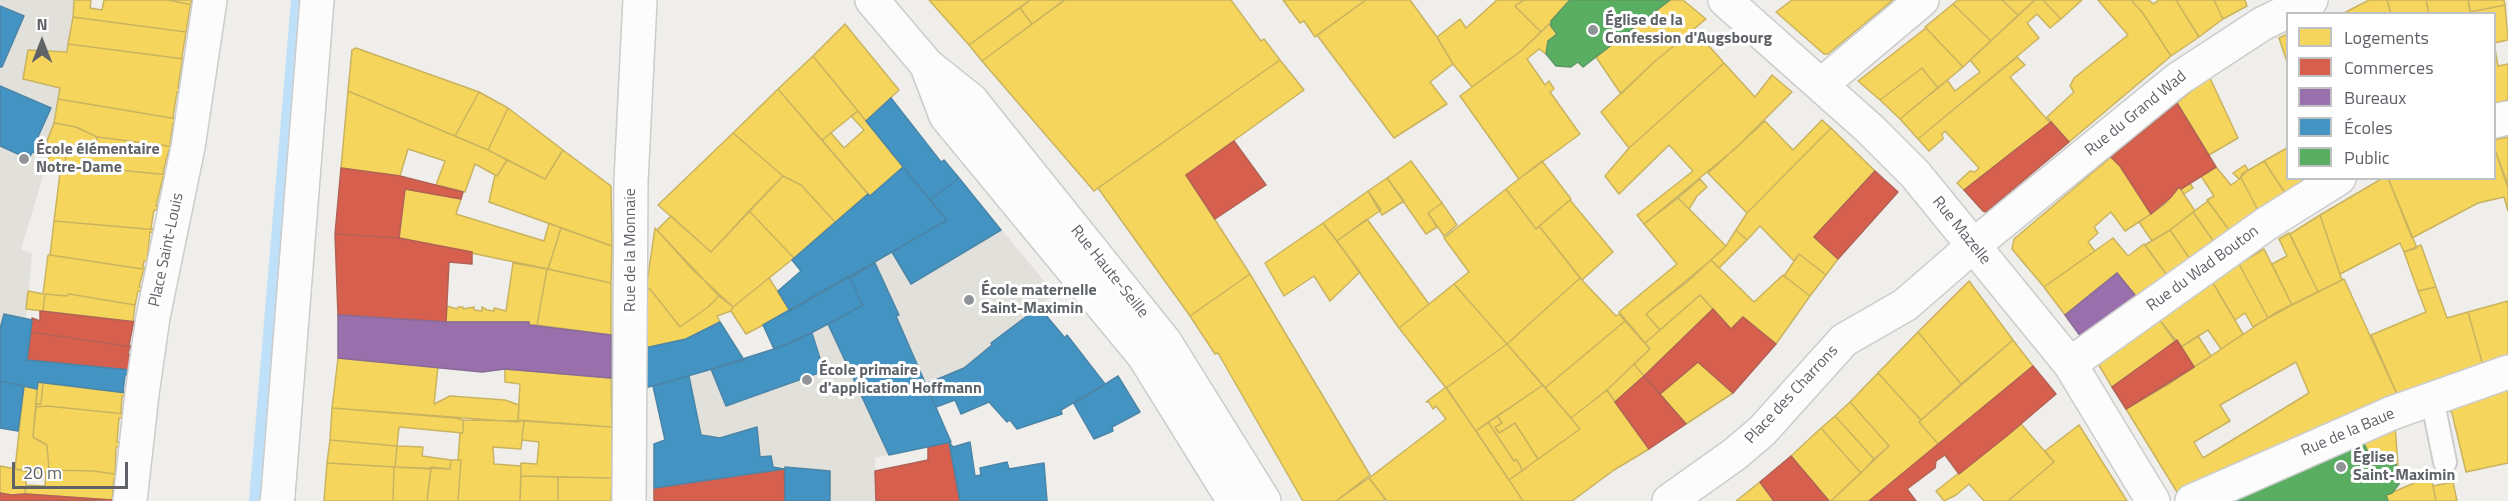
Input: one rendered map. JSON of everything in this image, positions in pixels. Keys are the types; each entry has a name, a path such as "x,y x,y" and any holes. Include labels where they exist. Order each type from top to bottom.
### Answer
{"street":[{"name":"Place Saint-Louis","path":"130,501 153,317 188,147 210,0"},
{"path":"278,498 317,0"},
{"name":"Rue de la Monnaie","path":"629,501 631,181 640,0"},
{"name":"Rue Haute-Seille","path":"872,0 927,64 971,100 1165,342 1264,501"},
{"name":"Rue Mazelle","path":"1725,0 1821,85 1915,174 2070,364 2153,501"},
{"path":"1821,85 1922,0"},
{"name":"Rue du Grand Wad","path":"2286,12 2311,0"},
{"name":"Rue du Grand Wad","path":"1973,246 2178,79 2262,24 2286,12"},
{"name":"Rue Haute-Seille","path":"927,64 946,116 1144,356 1234,501"},
{"name":"Rue du Wad Bouton","path":"2070,364 2266,224 2336,180"},
{"name":"Place des Charrons","path":"1669,501 1735,454 1762,431 1844,340 1905,305 1973,246"},
{"name":"Rue de la Baue","path":"2192,501 2392,413 2508,372"}],"lane":[{"path":"2432,398 2445,462"}],"shaded area":[{"name":"École élémentaire Notre-Dame","path":"0,0 74,0 67,52 28,51 23,79 60,88 54,123 47,141 51,150 21,249 32,254 26,318 4,314 0,329"},
{"path":"959,178 1054,293 1039,308 1064,337 1067,335 1105,384 1061,410 1062,414 1017,429 1010,421 1007,422 989,402 961,414 955,400 937,407 951,442 875,458 876,501 830,501 830,471 773,467 760,457 757,428 720,438 701,435 689,376 774,349 812,333 863,305 849,276 946,220"}],"building: Logements":[{"path":"74,0 91,0 90,8 102,10 104,0 168,0 197,6 196,8 190,7 186,32 73,17"},
{"path":"168,0 192,0 191,3 197,6"},
{"path":"929,0 1030,0 969,45"},
{"path":"1030,0 1063,1 1032,24 1020,8"},
{"path":"1065,0 1231,0 1261,41 1264,39 1280,60 1094,191 982,61"},
{"path":"1283,0 1366,0 1315,37 1304,21 1300,23"},
{"path":"1366,0 1410,0 1453,64 1430,82 1447,104 1394,138 1317,35"},
{"path":"1497,0 1524,0 1515,6 1541,32 1521,51 1472,87 1453,64 1437,37 1460,19 1466,28"},
{"path":"1524,0 1570,0 1551,21 1551,26 1549,24 1541,32 1515,6"},
{"path":"1670,0 1683,0 1706,19 1653,63 1621,94 1596,57"},
{"path":"1792,0 1893,0 1828,54 1824,54 1776,12"},
{"path":"1958,0 2002,0 2018,15 1991,41 1953,4"},
{"path":"2002,0 2035,0 2018,15"},
{"path":"2035,0 2043,0 2061,19 2050,28 2037,14 2027,23 2039,38 1918,139 1900,119 1947,80 1955,91 1980,72 1970,60"},
{"path":"2043,0 2082,0 2061,19"},
{"path":"2098,0 2131,0 2142,12 2171,56 2069,142 2047,117 2074,92 2070,86 2074,78 2128,35"},
{"path":"2131,0 2149,0 2153,4 2159,0 2176,0 2199,37 2171,56 2142,12"},
{"path":"2176,0 2214,0 2223,19 2199,37"},
{"path":"2214,0 2245,0 2247,6 2223,19"},
{"path":"2369,0 2387,0 2390,12 2346,12"},
{"path":"2387,0 2426,0 2429,12 2390,12"},
{"path":"2426,0 2468,0 2471,12 2429,12"},
{"path":"2468,0 2504,0 2505,5 2470,12"},
{"path":"1953,4 1991,41 1963,67 1925,27"},
{"path":"2505,5 2508,40 2496,43 2496,12 2470,12"},
{"path":"1020,8 1032,24 982,61 969,45"},
{"path":"73,17 186,32 182,57 184,59 68,44"},
{"path":"845,24 899,90 866,121 813,56"},
{"path":"1549,24 1557,34 1548,41 1546,54 1539,49 1527,59 1545,85 1549,81 1554,89 1550,92 1580,134 1519,179 1460,96 1521,51"},
{"path":"1926,28 1963,67 1938,88 1922,68 1880,100 1858,81"},
{"path":"1694,29 1724,63 1629,148 1601,112 1653,63"},
{"path":"2286,35 2286,59 2279,38"},
{"path":"68,44 184,59 178,88 181,88 181,92 177,92 173,117 177,119 58,99 60,88 23,79 28,50 67,52"},
{"path":"356,48 479,92 455,136 348,91 352,50"},
{"path":"2496,55 2498,66 2508,64 2508,100 2496,103"},
{"path":"813,56 858,111 822,140 778,89"},
{"path":"2017,57 2025,65 2010,77 2050,123 1964,190 1957,183 1970,171 1975,172 1979,168 1945,131 1942,134 1943,139 1929,151 1918,139"},
{"path":"1280,60 1304,90 1186,175 1250,274 1190,316 1098,188"},
{"path":"1724,63 1755,97 1772,75 1792,92 1736,148 1644,224 1637,215 1693,171 1669,145 1619,194 1605,176 1629,148"},
{"path":"1922,68 1938,88 1900,119 1880,100"},
{"path":"2209,76 2238,138 2209,155 2177,103"},
{"path":"778,89 868,194 835,222 801,185 783,176 733,133"},
{"path":"348,91 507,160 497,176 475,164 465,192 436,185 445,161 408,149 400,176 341,168"},
{"path":"479,92 508,108 488,150 455,136"},
{"path":"58,99 177,119 177,123 173,123 170,144 176,147 97,137 76,127 54,123"},
{"path":"508,108 563,150 545,179 488,150"},
{"path":"858,111 903,167 870,196 822,140 831,133 844,148 864,130 851,116"},
{"path":"1822,120 1831,128 1747,213 1708,173 1765,121 1793,150"},
{"path":"54,123 76,127 97,137 96,146 83,153 66,156 65,165 170,175 170,178 163,177 157,210 154,210 151,228 158,230 54,221 60,173 46,168 51,150 47,141"},
{"path":"1831,128 1875,171 1814,237 1838,259 1826,275 1799,254 1794,261 1760,226 1747,240 1736,230 1747,213"},
{"path":"733,133 783,176 711,252 658,205"},
{"path":"97,137 176,147 175,150 169,150 163,172 170,175 65,165 66,156 83,153 96,146"},
{"path":"2508,137 2508,185 2496,153 2496,140"},
{"path":"2286,149 2286,180 2307,180 2287,196 2264,161"},
{"path":"563,150 611,186 612,246 489,202 495,175 497,176 507,160 545,179"},
{"path":"2496,152 2508,185 2508,211 2504,197 2478,203 2412,238 2389,180 2496,180"},
{"path":"2111,157 2120,166 2151,214 2125,231 2111,212 2094,227 2098,233 2088,242 2095,251 2044,287 2012,249 2014,239"},
{"path":"1411,161 1442,203 1428,213 1437,227 1426,234 1387,178"},
{"path":"1542,161 1571,199 1536,229 1506,189"},
{"path":"2264,161 2287,196 2260,214 2241,178 2242,174"},
{"path":"2245,165 2248,170 2239,179 2233,173"},
{"path":"2216,167 2231,185 2241,178 2260,214 2232,234 2207,200 2214,196 2201,176"},
{"path":"783,176 801,185 835,222 794,258 749,211"},
{"path":"1387,178 1404,201 1382,215 1368,191"},
{"path":"1700,179 1707,187 1697,196 1689,209 1678,198"},
{"path":"2380,180 2389,180 2417,248 2404,252 2400,243 2340,274 2320,215"},
{"path":"2190,183 2193,188 2184,194 2181,189"},
{"path":"2179,187 2195,211 2152,241 2139,222 2164,205"},
{"path":"405,189 461,199 456,214 544,241 549,223 561,228 548,269 399,238"},
{"path":"1506,189 1536,229 1539,226 1580,278 1507,344 1454,284 1469,272 1444,238"},
{"path":"1368,191 1381,210 1337,241 1323,223"},
{"path":"1678,198 1726,246 1687,282 1646,314 1660,330 1645,343 1619,312 1677,264 1644,224"},
{"path":"1570,200 1613,252 1582,280 1539,226"},
{"path":"2208,201 2232,234 2216,245 2193,212"},
{"path":"1442,203 1457,225 1444,236 1428,213"},
{"path":"749,211 794,258 733,307 692,269 657,230 671,216 711,252"},
{"path":"2193,212 2216,245 2192,262 2170,230"},
{"path":"2320,215 2342,280 2318,292 2290,234"},
{"path":"1367,219 1429,304 1399,328 1337,241"},
{"path":"54,221 158,230 157,234 150,232 147,261 144,261 143,267 149,270 50,255"},
{"path":"1323,223 1360,272 1330,301 1314,276 1284,296 1265,263"},
{"path":"561,228 612,246 611,283 548,269"},
{"path":"655,228 719,296 680,327 650,289 646,289"},
{"path":"1736,230 1747,240 1719,268 1711,260 1726,246"},
{"path":"2170,230 2192,262 2169,278 2145,245"},
{"path":"2289,233 2318,292 2292,305 2272,264 2287,256 2279,239"},
{"path":"2113,238 2128,256 2144,244 2169,278 2139,300 2117,273 2065,315 2044,287"},
{"path":"2421,245 2436,287 2418,291 2404,252"},
{"path":"2264,249 2292,305 2268,318 2239,264"},
{"path":"1799,254 1826,275 1810,296 1784,276"},
{"path":"48,255 149,270 143,272 139,287 143,287 143,292 138,291 135,305 69,294 67,296 45,294 43,311 26,309 28,291 43,294"},
{"path":"1711,260 1754,302 1783,275 1810,296 1776,344 1743,317 1731,329 1700,295 1660,330 1646,314"},
{"path":"513,263 547,269 537,325 529,325 529,322 446,322 447,306 457,309 458,307 463,307 463,309 474,307 474,310 482,311 482,307 487,310 494,311 494,308 506,311"},
{"path":"2239,264 2268,318 2253,327 2245,313 2235,320 2213,283"},
{"path":"547,269 611,283 611,335 537,325"},
{"path":"1250,274 1370,475 1336,501 1303,501 1218,353 1215,354 1190,316"},
{"path":"769,278 790,311 746,334 731,311"},
{"path":"1580,278 1616,316 1619,314 1625,321 1545,388 1507,344"},
{"path":"2344,279 2401,403 2182,500 2126,409 2172,382 2275,313","holes":["2296,362 2309,393 2203,458 2194,442 2230,421 2220,405"]},
{"path":"1969,281 2013,340 1961,384 1918,332"},
{"path":"2213,283 2243,334 2221,349 2208,330 2181,347 2160,320"},
{"path":"1454,284 1507,344 1446,388 1399,328"},
{"path":"2436,287 2447,318 2468,312 2484,369 2401,403 2371,335 2426,312 2418,291"},
{"path":"646,289 650,289 680,327 719,296 733,307 731,311 717,316 720,322 686,339 645,348"},
{"path":"45,294 67,296 69,294 135,305 133,321 136,322 43,311"},
{"path":"1700,295 1713,309 1644,376 1634,364 1650,349 1645,343"},
{"path":"2508,301 2508,361 2484,369 2468,312"},
{"path":"2160,320 2175,342 2112,387 2097,362"},
{"path":"1625,321 1650,349 1607,390 1571,418 1545,388"},
{"path":"1918,332 1961,384 1921,420 1878,373"},
{"path":"2198,336 2211,356 2194,367 2181,347"},
{"path":"2013,340 2033,366 1939,445 1919,422"},
{"path":"1507,344 1543,385 1476,431 1446,388"},
{"path":"338,358 438,367 434,404 450,396 505,400 519,405 518,422 332,408"},
{"path":"1698,362 1733,393 1686,424 1660,394"},
{"path":"1634,364 1644,376 1615,402 1607,390"},
{"path":"505,369 611,378 612,427 518,420 520,384 505,382"},
{"path":"1878,373 1921,420 1919,422 1939,445 1869,501 1831,501 1889,446 1850,402"},
{"path":"38,382 43,383 41,404 36,404"},
{"path":"43,383 127,393 127,396 122,396 121,413 125,414 47,406 36,407 36,404 41,404"},
{"path":"1543,385 1580,429 1538,459 1515,423 1499,433 1495,427 1502,423 1497,416"},
{"path":"24,386 37,389 33,437 47,445 49,470 46,472 34,473 15,469"},
{"path":"1446,387 1523,501 1387,501 1369,478 1446,419 1436,406 1433,409 1429,402 1426,402"},
{"path":"2508,389 2508,463 2466,472 2452,413 2448,409"},
{"path":"1607,390 1649,449 1614,470 1572,501 1523,501 1509,480 1580,429 1571,418"},
{"path":"1850,402 1889,446 1874,459 1835,416"},
{"path":"47,406 125,414 125,418 119,418 117,442 125,442 125,447 116,447 115,473 122,473 122,475 93,471 49,470 47,445 33,437 36,407"},
{"path":"332,408 455,418 463,420 463,433 399,427 397,446 330,440"},
{"path":"1497,416 1502,423 1495,427 1499,433 1515,423 1538,459 1522,471 1516,459 1514,461 1488,422"},
{"path":"1835,416 1874,459 1861,473 1821,428"},
{"path":"463,420 524,421 521,449 493,447 494,464 521,466 520,501 458,501 461,460 458,460"},
{"path":"524,421 612,427 612,478 521,476 521,463 537,464 539,442 522,440"},
{"path":"1488,422 1514,461 1516,459 1520,465 1522,471 1509,480 1476,431"},
{"path":"2021,424 2054,462 2008,501 1984,501 1969,484 1944,501 1936,491"},
{"path":"2079,425 2127,501 2008,501 2054,462 2045,451"},
{"path":"2395,425 2398,466 2387,456 2371,459 2359,432"},
{"path":"1821,428 1861,473 1831,501 1791,456"},
{"path":"330,440 397,446 395,467 327,463"},
{"path":"397,446 423,447 422,456 451,460 450,469 395,467"},
{"path":"451,460 461,460 458,501 427,501 431,467 450,469"},
{"path":"327,463 394,467 393,501 324,501"},
{"path":"0,466 27,471 25,494 0,493"},
{"path":"394,467 431,469 427,501 393,501"},
{"path":"49,470 93,471 122,475 121,478 114,478 112,500 25,494 26,485 45,486 46,472"},
{"path":"521,476 558,477 558,501 520,501"},
{"path":"2431,476 2436,501 2388,501 2386,495"},
{"path":"558,477 612,478 611,501 558,501"},
{"path":"1369,478 1385,499 1383,501 1336,501"},
{"path":"1760,482 1774,501 1736,501"},
{"path":"2453,482 2457,501 2436,501 2433,486"}],"building: Commerces":[{"path":"2177,103 2216,167 2181,189 2179,187 2151,214 2120,166 2111,157"},
{"path":"2051,122 2069,142 1986,212 1983,211 1964,190"},
{"path":"1234,141 1266,185 1215,219 1186,175"},
{"path":"341,168 400,176 463,192 461,199 405,189 399,238 335,234"},
{"path":"1875,171 1898,192 1838,259 1814,237"},
{"path":"335,234 399,238 472,252 472,264 449,262 446,322 338,315"},
{"path":"1713,309 1731,329 1743,317 1776,344 1733,393 1698,362 1660,394 1644,376"},
{"path":"40,311 136,322 136,325 133,325 129,345 133,347 31,332 32,318 40,321"},
{"path":"31,332 133,347 129,349 128,354 130,355 130,370 27,360"},
{"path":"2177,340 2194,367 2126,409 2112,387"},
{"path":"2033,366 2056,394 2008,435 1959,474 1945,455 1936,461 1935,468 1907,489 1916,501 1869,501"},
{"path":"1644,376 1686,424 1649,449 1615,402"},
{"path":"949,442 960,501 876,501 875,471 928,460 928,447"},
{"path":"1791,456 1829,501 1774,501 1760,482"},
{"path":"771,469 784,469 785,501 654,501 654,488"},
{"path":"0,493 11,495 112,500 0,501"}],"building: Bureaux":[{"path":"2117,273 2139,300 2081,337 2065,315"},
{"path":"338,315 446,322 529,322 529,325 611,335 611,378 505,369 482,372 338,358"}],"building: Écoles":[{"path":"0,6 24,16 2,67 0,67"},
{"path":"0,86 51,108 37,139 41,142 37,154 32,152 29,159 0,146"},
{"path":"891,98 941,162 944,160 959,178 930,200 866,121"},
{"path":"903,167 947,220 790,311 778,291 801,271 792,260"},
{"path":"959,178 1001,230 911,284 892,252 947,220 930,200"},
{"path":"875,263 951,442 889,455 828,324 863,305 850,278"},
{"path":"849,276 863,305 800,339 774,349 763,325"},
{"path":"1039,307 1065,338 1067,335 1105,384 1061,410 1062,414 1017,429 1010,420 1007,422 989,402 961,414 955,400 936,407 926,384 964,368 992,345 991,343"},
{"path":"4,314 32,320 27,360 130,370 125,376 123,391 127,393 38,382 37,389 0,381 0,329"},
{"path":"720,322 744,360 645,388 645,348 686,339"},
{"path":"812,333 824,371 726,406 711,369 774,349"},
{"path":"689,376 701,435 720,438 757,427 760,457 771,456 773,467 784,469 654,488 654,444 665,440 653,386"},
{"path":"1118,376 1140,412 1112,427 1113,431 1094,439 1074,404"},
{"path":"0,381 24,386 18,431 0,428"},
{"path":"949,442 953,447 970,442 975,476 981,475 980,468 1007,462 1009,469 1044,463 1047,501 960,501"},
{"path":"785,467 830,471 830,501 785,501"}],"building: Public":[{"name":"Église de la Confession d'Augsbourg","path":"1570,0 1670,0 1583,67 1578,62 1571,67 1556,66 1546,54 1548,41 1557,34 1551,26 1551,21"},
{"name":"Église Saint-Maximin","path":"2359,432 2371,459 2387,456 2400,469 2399,484 2392,493 2386,495 2388,501 2207,501"}],"waterway":[{"path":"255,501 297,0"}],"place":[{"name":"Église de la Confession d'Augsbourg","path":"1593,30"},
{"name":"École élémentaire Notre-Dame","path":"24,159"},
{"name":"École maternelle Saint-Maximin","path":"969,300"},
{"name":"École primaire d'application Hoffmann","path":"807,380"},
{"name":"Église Saint-Maximin","path":"2341,467"}]}
